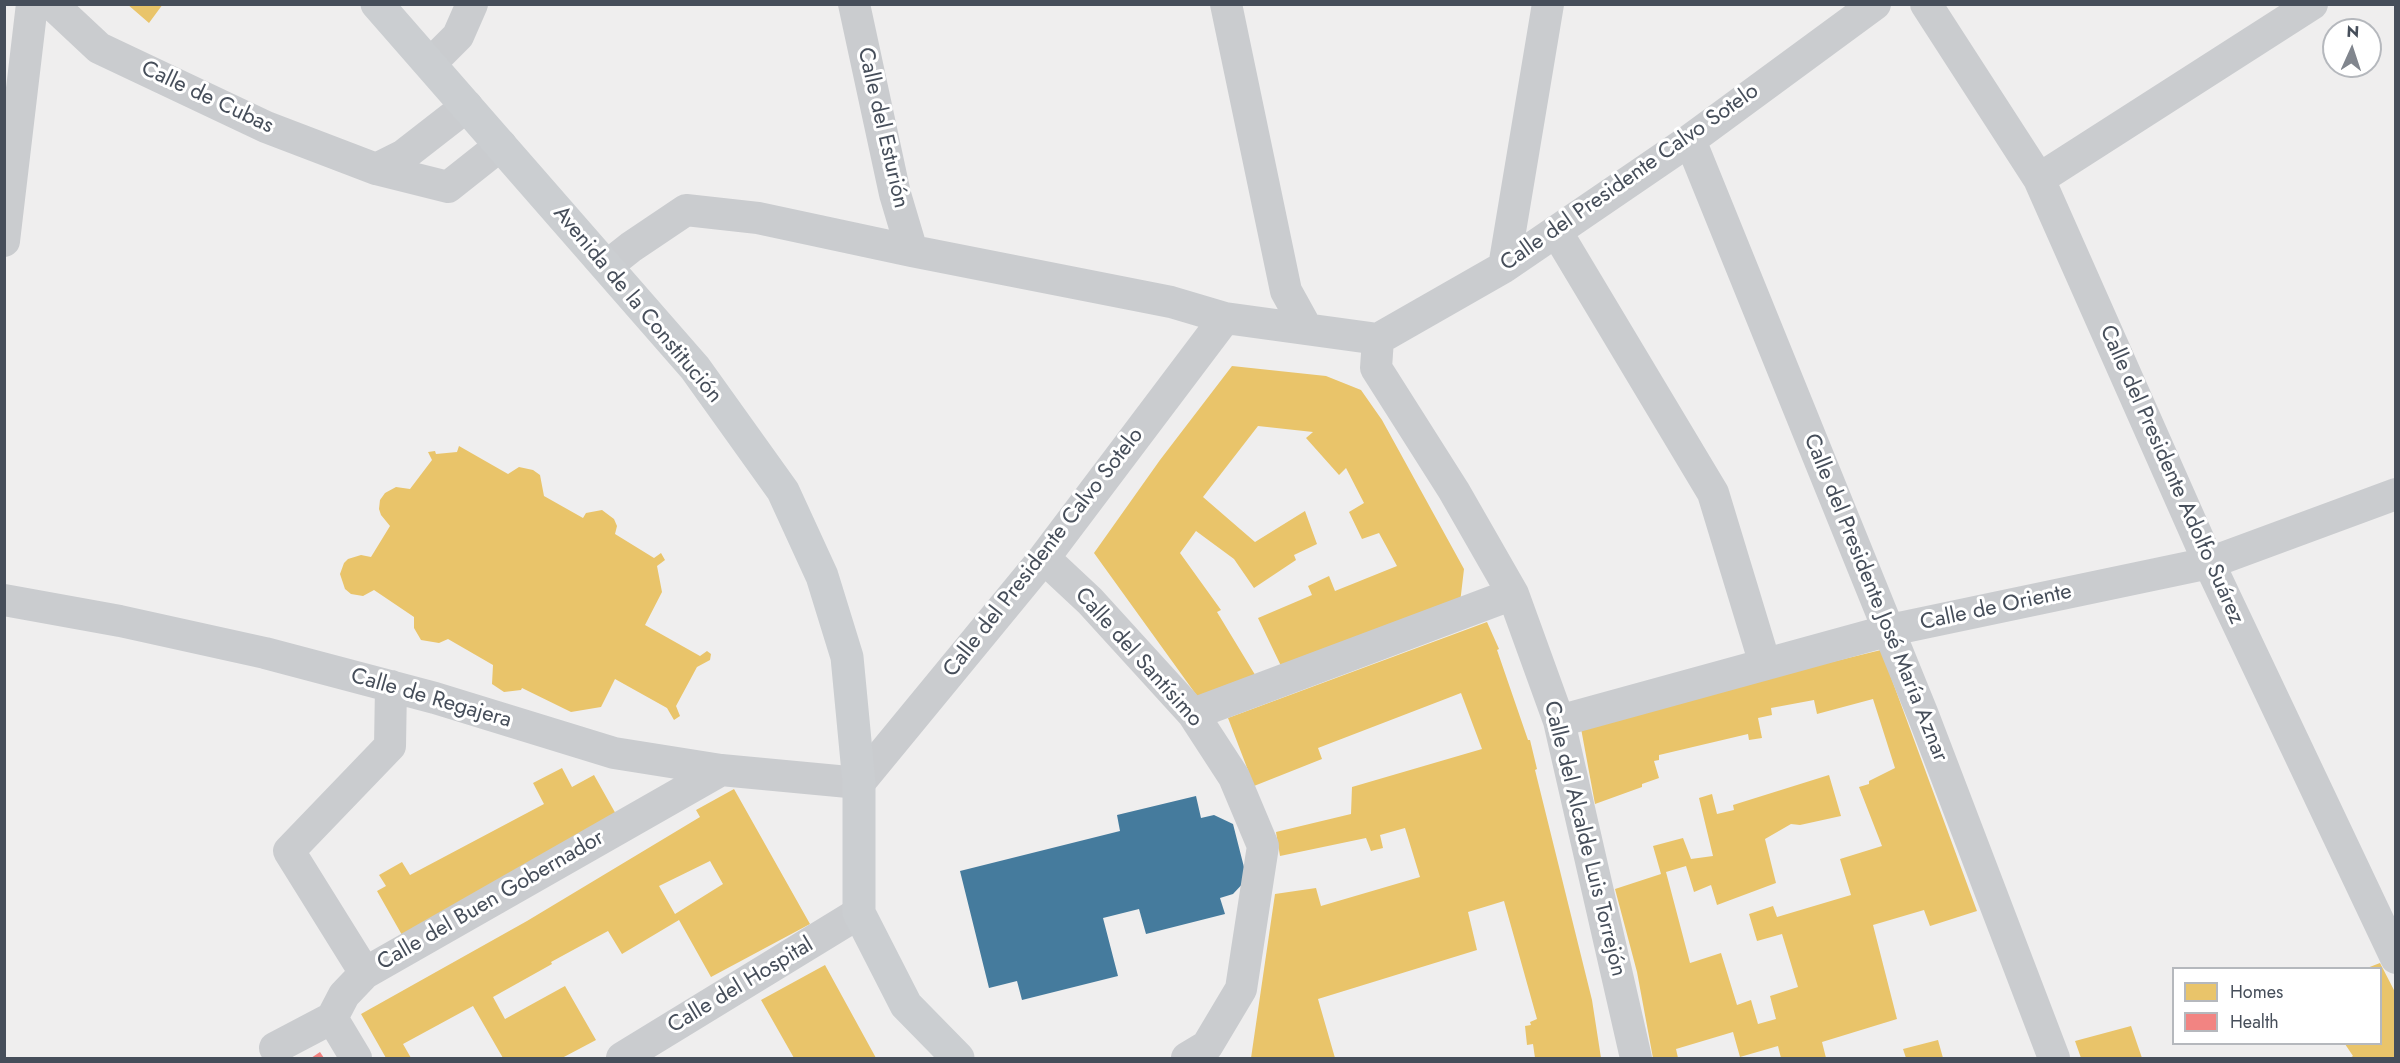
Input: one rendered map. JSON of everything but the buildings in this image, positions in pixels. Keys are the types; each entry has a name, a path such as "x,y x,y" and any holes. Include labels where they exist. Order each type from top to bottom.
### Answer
{"street":[{"path":"4,241 32,4"},
{"name":"Calle de Cubas","path":"52,4 99,48 266,127 376,168 448,187 501,145"},
{"name":"Avenida de la Constitución","path":"377,4 696,368 783,490 822,576 847,657 859,783 859,913"},
{"path":"430,64 458,36 472,4"},
{"name":"Calle del Esturión","path":"854,4 895,194 912,251"},
{"path":"1226,4 1286,291 1307,329"},
{"path":"1504,267 1548,4"},
{"name":"Calle del Presidente Calvo Sotelo","path":"1378,339 1504,267 1690,140 1875,4"},
{"name":"Calle del Presidente Adolfo Suárez","path":"1926,4 2039,179 2209,563 2396,958"},
{"path":"2039,179 2312,4"},
{"path":"376,168 404,156 468,106"},
{"name":"Calle del Presidente José María Aznar","path":"1690,140 1890,630 2054,1059"},
{"path":"607,266 631,246 686,210 759,218 1171,303 1225,318 1378,339"},
{"path":"1556,231 1713,493 1765,664"},
{"name":"Calle del Presidente Calvo Sotelo","path":"859,783 1044,558 1225,318"},
{"name":"Calle del Alcalde Luis Torrejón","path":"1378,339 1376,368 1454,491 1513,594 1559,721 1636,1059"},
{"name":"Calle de Oriente","path":"1559,721 1890,630 2209,563 2396,494"},
{"name":"Calle del Santísimo","path":"1044,558 1090,601 1193,714 1234,777 1263,846 1241,989 1207,1046 1187,1059"},
{"path":"1193,714 1513,594"},
{"name":"Calle de Regajera","path":"4,600 143,626 265,653 391,686 614,753 722,770 859,783"},
{"path":"365,973 289,851 390,746 391,686"},
{"name":"Calle del Buen Gobernador","path":"332,1018 344,995 365,973 722,770"},
{"path":"859,913 906,1005 958,1059"},
{"name":"Calle del Hospital","path":"622,1059 859,913"},
{"path":"276,1048 332,1018 356,1059"}]}
